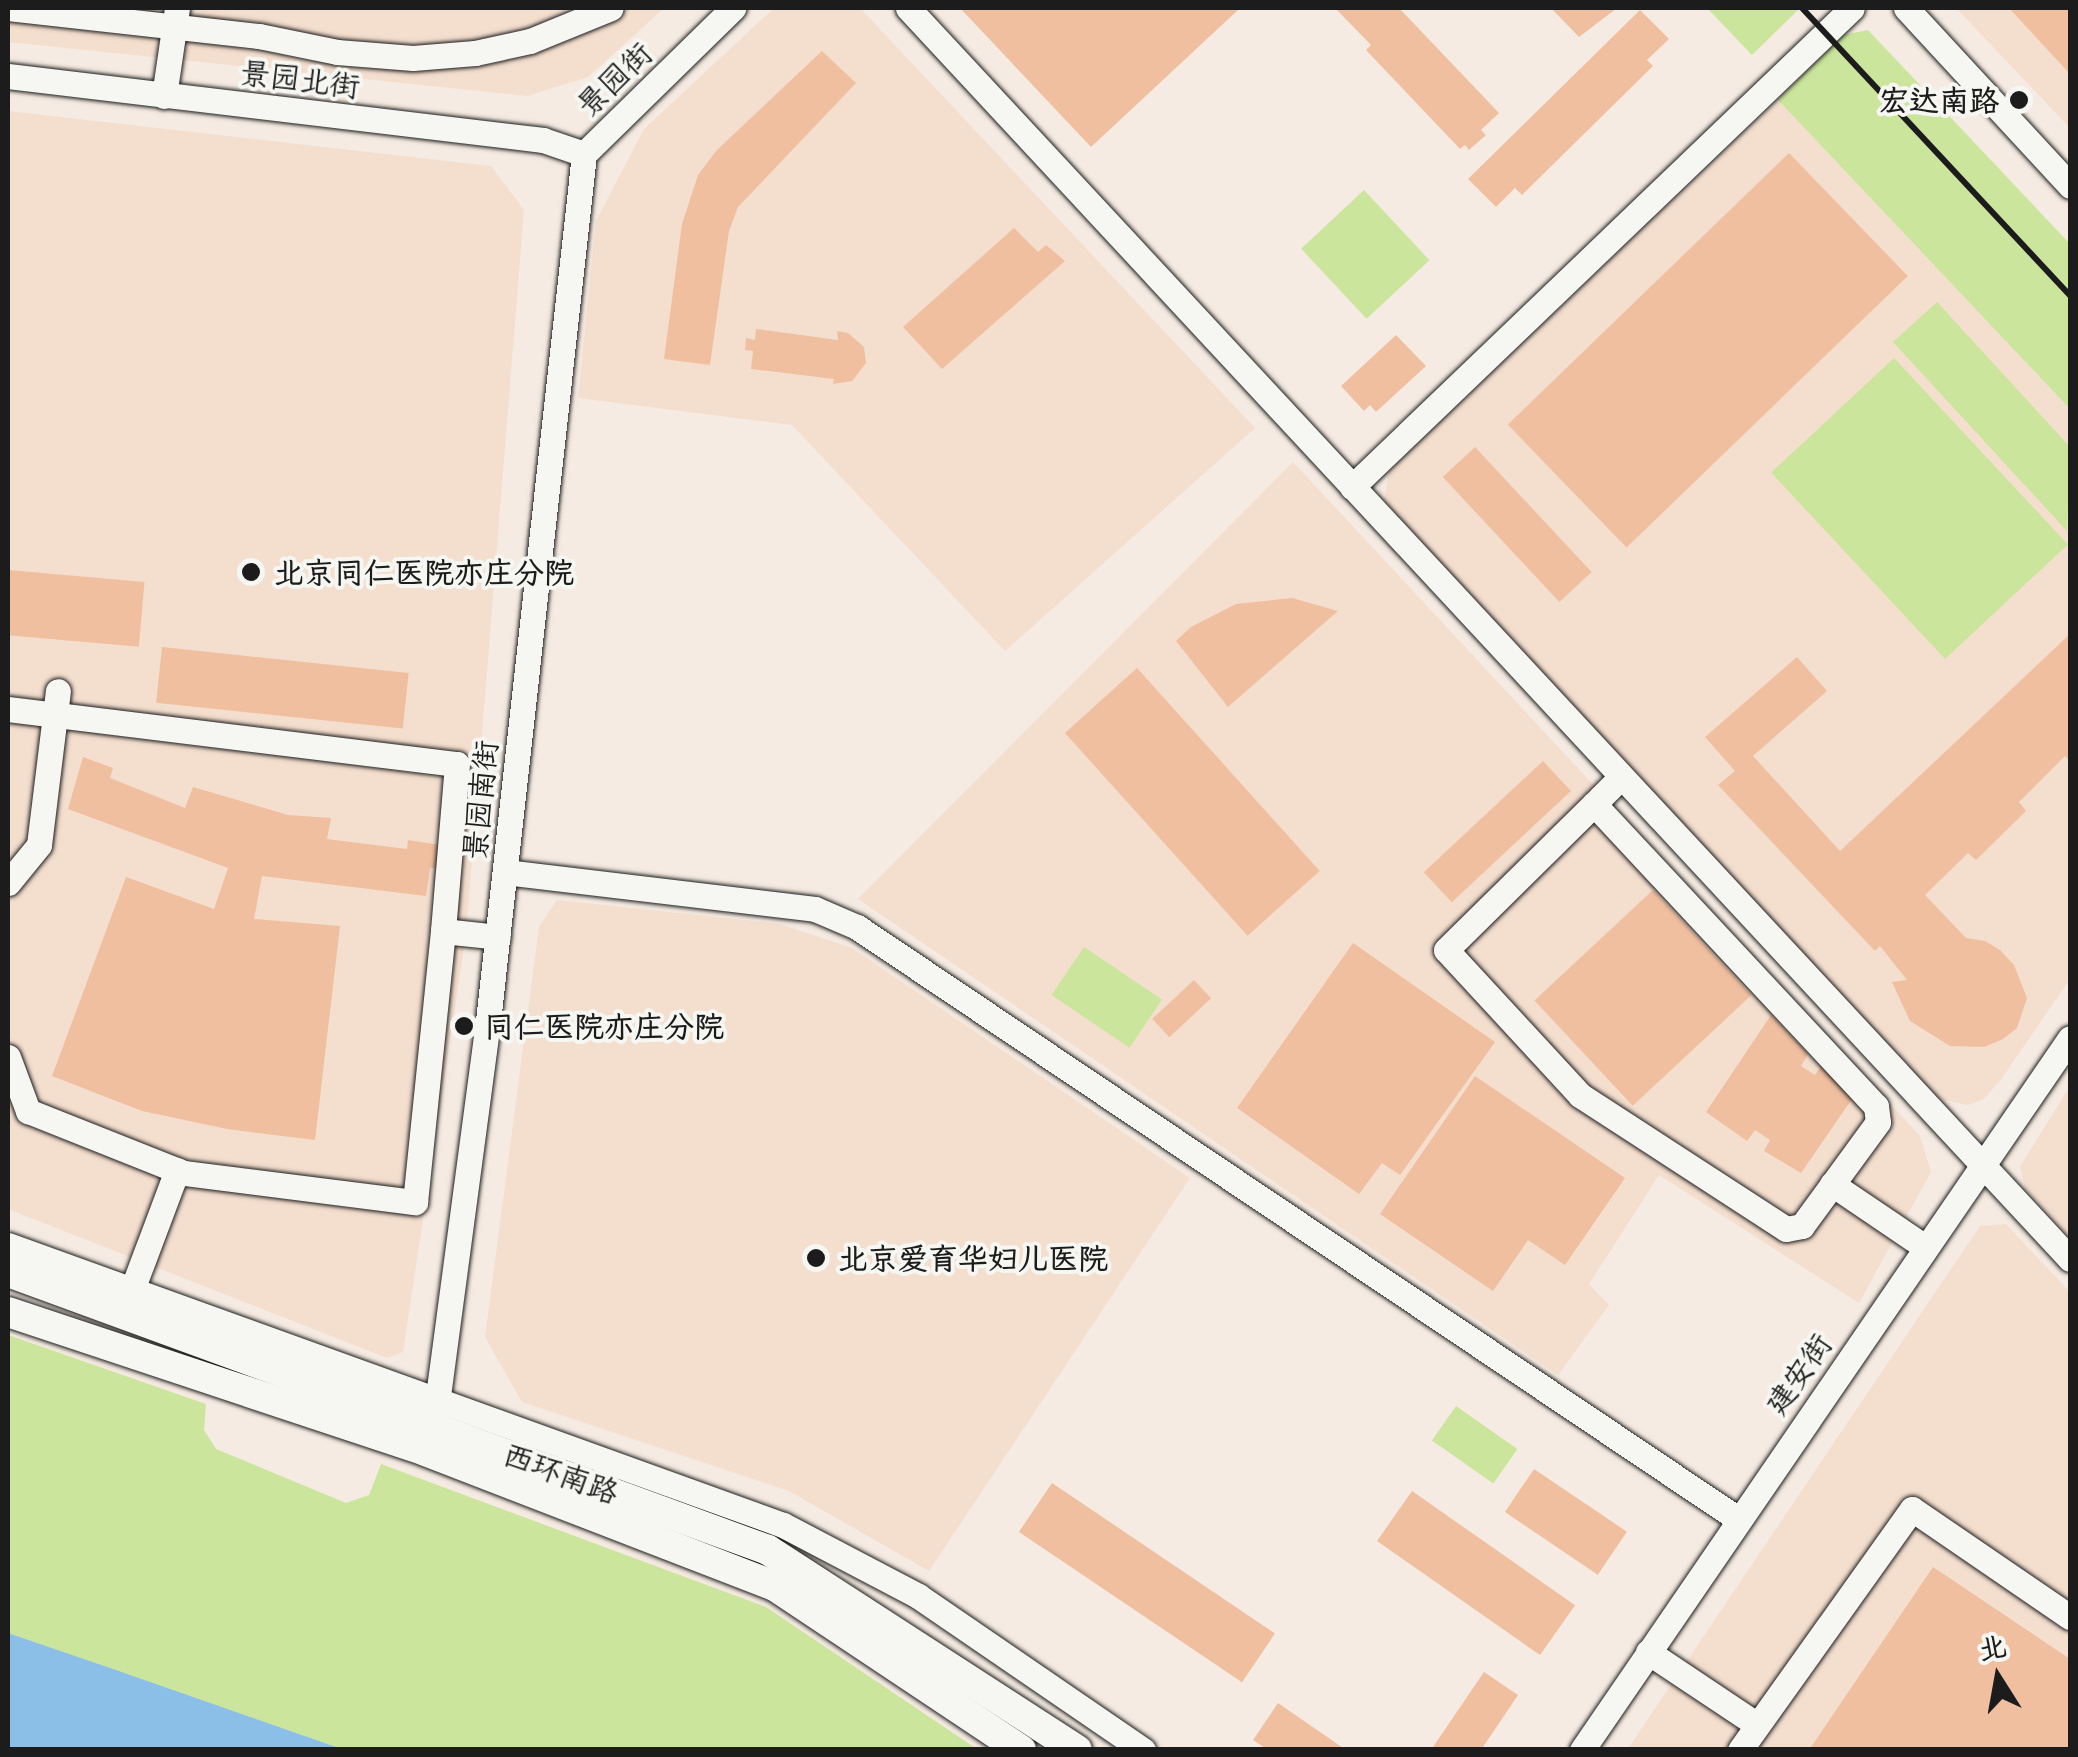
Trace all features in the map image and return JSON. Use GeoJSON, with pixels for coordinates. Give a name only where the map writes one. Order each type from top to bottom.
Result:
{"type":"FeatureCollection","features":[{"type":"Feature","properties":{"kind":"main road","name":"西环南路"},"geometry":{"type":"LineString","coordinates":[[8,1272],[768,1550],[1076,1750]]}},
{"type":"Feature","properties":{"kind":"main road","name":"西环南路"},"geometry":{"type":"LineString","coordinates":[[8,1312],[432,1426],[775,1586],[1022,1750]]}},
{"type":"Feature","properties":{"kind":"street"},"geometry":{"type":"LineString","coordinates":[[8,8],[175,17],[337,52],[413,58],[474,54],[530,41],[611,8]]}},
{"type":"Feature","properties":{"kind":"street","name":"景园街"},"geometry":{"type":"LineString","coordinates":[[584,154],[733,8]]}},
{"type":"Feature","properties":{"kind":"street"},"geometry":{"type":"LineString","coordinates":[[908,8],[2070,1260]]}},
{"type":"Feature","properties":{"kind":"street"},"geometry":{"type":"LineString","coordinates":[[1352,486],[1852,8]]}},
{"type":"Feature","properties":{"kind":"street"},"geometry":{"type":"LineString","coordinates":[[1906,8],[2070,186]]}},
{"type":"Feature","properties":{"kind":"street"},"geometry":{"type":"LineString","coordinates":[[164,96],[175,17]]}},
{"type":"Feature","properties":{"kind":"street","name":"景园北街"},"geometry":{"type":"LineString","coordinates":[[8,76],[543,140],[584,154]]}},
{"type":"Feature","properties":{"kind":"street","name":"景园南街"},"geometry":{"type":"LineString","coordinates":[[432,1426],[498,937],[584,154]]}},
{"type":"Feature","properties":{"kind":"street"},"geometry":{"type":"LineString","coordinates":[[8,709],[56,703],[457,764],[415,1202],[177,1170],[28,1111],[8,1058]]}},
{"type":"Feature","properties":{"kind":"street"},"geometry":{"type":"LineString","coordinates":[[8,883],[39,845],[56,703]]}},
{"type":"Feature","properties":{"kind":"street"},"geometry":{"type":"LineString","coordinates":[[1594,804],[1876,1106],[1878,1122],[1802,1226],[1786,1230],[1580,1094],[1446,950],[1594,804],[1622,777]]}},
{"type":"Feature","properties":{"kind":"street"},"geometry":{"type":"LineString","coordinates":[[504,872],[815,910],[857,926],[1738,1519]]}},
{"type":"Feature","properties":{"kind":"street"},"geometry":{"type":"LineString","coordinates":[[443,932],[498,937]]}},
{"type":"Feature","properties":{"kind":"street","name":"建安街"},"geometry":{"type":"LineString","coordinates":[[1582,1750],[2070,1038]]}},
{"type":"Feature","properties":{"kind":"street"},"geometry":{"type":"LineString","coordinates":[[132,1290],[177,1170]]}},
{"type":"Feature","properties":{"kind":"street"},"geometry":{"type":"LineString","coordinates":[[1832,1184],[1925,1247]]}},
{"type":"Feature","properties":{"kind":"street"},"geometry":{"type":"LineString","coordinates":[[8,1245],[132,1290],[432,1426],[783,1526],[918,1596],[1143,1750]]}},
{"type":"Feature","properties":{"kind":"street"},"geometry":{"type":"LineString","coordinates":[[1740,1750],[1912,1509],[2070,1618]]}},
{"type":"Feature","properties":{"kind":"street"},"geometry":{"type":"LineString","coordinates":[[1648,1652],[1756,1724]]}},
{"type":"Feature","properties":{"kind":"shaded area"},"geometry":{"type":"Polygon","coordinates":[[[8,8],[664,8],[588,77],[527,96],[8,42],[8,8]]]}},
{"type":"Feature","properties":{"kind":"shaded area"},"geometry":{"type":"Polygon","coordinates":[[[774,8],[860,8],[1255,428],[1005,651],[792,425],[578,398],[596,221],[644,129],[774,8]]]}},
{"type":"Feature","properties":{"kind":"shaded area"},"geometry":{"type":"Polygon","coordinates":[[[1956,8],[2070,8],[2070,128],[1956,8]]]}},
{"type":"Feature","properties":{"kind":"shaded area"},"geometry":{"type":"Polygon","coordinates":[[[1778,100],[2070,409],[2070,979],[2002,1078],[1984,1099],[1968,1105],[1939,1099],[1918,1080],[1384,501],[1389,471],[1778,100]]]}},
{"type":"Feature","properties":{"kind":"shaded area","name":"北京同仁医院亦庄分院"},"geometry":{"type":"Polygon","coordinates":[[[8,111],[491,166],[524,210],[466,934],[403,1352],[387,1358],[8,1209],[8,111]]]}},
{"type":"Feature","properties":{"kind":"shaded area"},"geometry":{"type":"Polygon","coordinates":[[[1293,462],[1920,1136],[1931,1172],[1859,1303],[1659,1175],[1589,1284],[1609,1305],[1558,1375],[858,899],[1293,462]]]}},
{"type":"Feature","properties":{"kind":"shaded area","name":"北京爱育华妇儿医院"},"geometry":{"type":"Polygon","coordinates":[[[557,900],[780,924],[852,948],[1190,1178],[929,1571],[789,1491],[522,1402],[485,1337],[539,927],[557,900]]]}},
{"type":"Feature","properties":{"kind":"shaded area"},"geometry":{"type":"Polygon","coordinates":[[[2070,1086],[2070,1238],[2025,1189],[2020,1167],[2070,1086]]]}},
{"type":"Feature","properties":{"kind":"shaded area"},"geometry":{"type":"Polygon","coordinates":[[[2006,1224],[2070,1292],[2070,1749],[1627,1750],[1980,1226],[2006,1224]]]}},
{"type":"Feature","properties":{"kind":"green space"},"geometry":{"type":"Polygon","coordinates":[[[1707,8],[1800,8],[1752,55],[1707,8]]]}},
{"type":"Feature","properties":{"kind":"green space"},"geometry":{"type":"Polygon","coordinates":[[[1868,30],[2070,244],[2070,409],[1778,100],[1843,35],[1868,30]]]}},
{"type":"Feature","properties":{"kind":"green space"},"geometry":{"type":"Polygon","coordinates":[[[1364,190],[1429,260],[1367,319],[1301,249],[1364,190]]]}},
{"type":"Feature","properties":{"kind":"green space"},"geometry":{"type":"Polygon","coordinates":[[[1937,302],[2070,447],[2067,531],[1893,342],[1937,302]]]}},
{"type":"Feature","properties":{"kind":"green space"},"geometry":{"type":"Polygon","coordinates":[[[1894,358],[2068,544],[1945,659],[1771,473],[1894,358]]]}},
{"type":"Feature","properties":{"kind":"green space"},"geometry":{"type":"Polygon","coordinates":[[[1084,947],[1162,1000],[1129,1048],[1052,995],[1084,947]]]}},
{"type":"Feature","properties":{"kind":"green space"},"geometry":{"type":"Polygon","coordinates":[[[8,1335],[206,1404],[204,1430],[216,1449],[346,1503],[369,1495],[381,1464],[766,1607],[977,1749],[342,1749],[8,1633],[8,1335]]]}},
{"type":"Feature","properties":{"kind":"green space"},"geometry":{"type":"Polygon","coordinates":[[[1456,1406],[1517,1449],[1493,1483],[1432,1440],[1456,1406]]]}},
{"type":"Feature","properties":{"kind":"water"},"geometry":{"type":"Polygon","coordinates":[[[8,1633],[113,1669],[342,1749],[8,1749],[8,1633]]]}},
{"type":"Feature","properties":{"kind":"building"},"geometry":{"type":"Polygon","coordinates":[[[960,8],[1235,8],[1238,10],[1091,147],[960,8]]]}},
{"type":"Feature","properties":{"kind":"building"},"geometry":{"type":"Polygon","coordinates":[[[1335,8],[1399,8],[1499,113],[1481,130],[1486,135],[1469,150],[1465,145],[1460,149],[1366,50],[1371,45],[1335,8]]]}},
{"type":"Feature","properties":{"kind":"building"},"geometry":{"type":"Polygon","coordinates":[[[1551,8],[1617,8],[1579,37],[1551,8]]]}},
{"type":"Feature","properties":{"kind":"building"},"geometry":{"type":"Polygon","coordinates":[[[2009,8],[2070,8],[2070,74],[2009,8]]]}},
{"type":"Feature","properties":{"kind":"building"},"geometry":{"type":"Polygon","coordinates":[[[1640,10],[1669,39],[1647,60],[1653,66],[1522,195],[1515,188],[1496,207],[1468,179],[1640,10]]]}},
{"type":"Feature","properties":{"kind":"building"},"geometry":{"type":"Polygon","coordinates":[[[822,51],[856,83],[738,207],[729,231],[710,365],[664,359],[682,224],[698,175],[717,150],[822,51]]]}},
{"type":"Feature","properties":{"kind":"building"},"geometry":{"type":"Polygon","coordinates":[[[1789,153],[1908,276],[1627,548],[1508,425],[1789,153]]]}},
{"type":"Feature","properties":{"kind":"building"},"geometry":{"type":"Polygon","coordinates":[[[1014,228],[1038,252],[1046,245],[1065,261],[942,369],[903,327],[1014,228]]]}},
{"type":"Feature","properties":{"kind":"building"},"geometry":{"type":"Polygon","coordinates":[[[756,329],[838,340],[837,331],[848,333],[864,347],[866,363],[852,381],[833,384],[834,379],[751,369],[753,351],[745,350],[746,338],[755,340],[756,329]]]}},
{"type":"Feature","properties":{"kind":"building"},"geometry":{"type":"Polygon","coordinates":[[[1396,335],[1426,366],[1376,412],[1370,405],[1364,411],[1341,386],[1396,335]]]}},
{"type":"Feature","properties":{"kind":"building"},"geometry":{"type":"Polygon","coordinates":[[[1475,447],[1592,572],[1559,602],[1443,477],[1475,447]]]}},
{"type":"Feature","properties":{"kind":"building"},"geometry":{"type":"Polygon","coordinates":[[[8,570],[144,582],[139,647],[8,635],[8,570]]]}},
{"type":"Feature","properties":{"kind":"building"},"geometry":{"type":"Polygon","coordinates":[[[1292,598],[1338,611],[1228,707],[1176,641],[1191,627],[1236,604],[1292,598]]]}},
{"type":"Feature","properties":{"kind":"building"},"geometry":{"type":"Polygon","coordinates":[[[2070,634],[2070,761],[2065,756],[2019,802],[2026,811],[1976,860],[1968,853],[1925,895],[1966,938],[1985,941],[2000,950],[2014,965],[2027,998],[2017,1028],[2003,1039],[1984,1047],[1950,1046],[1910,1021],[1892,982],[1907,980],[1880,946],[1875,951],[1718,785],[1735,771],[1705,737],[1797,657],[1827,691],[1753,756],[1840,851],[2070,634]]]}},
{"type":"Feature","properties":{"kind":"building"},"geometry":{"type":"Polygon","coordinates":[[[162,647],[409,673],[403,729],[156,703],[162,647]]]}},
{"type":"Feature","properties":{"kind":"building"},"geometry":{"type":"Polygon","coordinates":[[[1137,668],[1320,871],[1248,936],[1065,733],[1137,668]]]}},
{"type":"Feature","properties":{"kind":"building"},"geometry":{"type":"Polygon","coordinates":[[[83,757],[113,768],[110,778],[185,808],[193,787],[288,815],[331,818],[327,839],[407,849],[408,840],[440,845],[436,868],[430,868],[426,896],[262,876],[254,919],[340,926],[315,1140],[227,1129],[142,1111],[52,1076],[126,877],[214,909],[228,868],[68,809],[83,757]]]}},
{"type":"Feature","properties":{"kind":"building"},"geometry":{"type":"Polygon","coordinates":[[[1543,761],[1571,791],[1452,902],[1424,872],[1543,761]]]}},
{"type":"Feature","properties":{"kind":"building"},"geometry":{"type":"Polygon","coordinates":[[[1653,890],[1751,995],[1633,1106],[1535,1000],[1653,890]]]}},
{"type":"Feature","properties":{"kind":"building"},"geometry":{"type":"Polygon","coordinates":[[[1353,943],[1495,1042],[1400,1175],[1382,1163],[1359,1194],[1237,1108],[1353,943]]]}},
{"type":"Feature","properties":{"kind":"building"},"geometry":{"type":"Polygon","coordinates":[[[1194,980],[1211,998],[1169,1037],[1152,1019],[1194,980]]]}},
{"type":"Feature","properties":{"kind":"building"},"geometry":{"type":"Polygon","coordinates":[[[1771,1015],[1808,1054],[1801,1066],[1815,1075],[1821,1066],[1852,1099],[1801,1173],[1764,1151],[1770,1140],[1755,1130],[1747,1141],[1706,1112],[1771,1015]]]}},
{"type":"Feature","properties":{"kind":"building"},"geometry":{"type":"Polygon","coordinates":[[[1475,1076],[1625,1178],[1565,1265],[1528,1240],[1493,1291],[1380,1214],[1475,1076]]]}},
{"type":"Feature","properties":{"kind":"building"},"geometry":{"type":"Polygon","coordinates":[[[1534,1469],[1627,1532],[1598,1575],[1505,1512],[1534,1469]]]}},
{"type":"Feature","properties":{"kind":"building"},"geometry":{"type":"Polygon","coordinates":[[[1052,1483],[1275,1633],[1242,1682],[1019,1532],[1052,1483]]]}},
{"type":"Feature","properties":{"kind":"building"},"geometry":{"type":"Polygon","coordinates":[[[1412,1491],[1575,1605],[1540,1655],[1377,1541],[1412,1491]]]}},
{"type":"Feature","properties":{"kind":"building"},"geometry":{"type":"Polygon","coordinates":[[[1933,1567],[2070,1659],[2070,1750],[1809,1750],[1933,1567]]]}},
{"type":"Feature","properties":{"kind":"building"},"geometry":{"type":"Polygon","coordinates":[[[1484,1672],[1518,1695],[1481,1750],[1431,1750],[1484,1672]]]}},
{"type":"Feature","properties":{"kind":"building"},"geometry":{"type":"Polygon","coordinates":[[[1278,1703],[1346,1750],[1268,1750],[1253,1740],[1278,1703]]]}},
{"type":"Feature","properties":{"kind":"railway"},"geometry":{"type":"LineString","coordinates":[[1802,8],[2070,295]]}},
{"type":"Feature","properties":{"kind":"place","name":"宏达南路"},"geometry":{"type":"Point","coordinates":[2019,100]}},
{"type":"Feature","properties":{"kind":"place","name":"北京同仁医院亦庄分院"},"geometry":{"type":"Point","coordinates":[251,572]}},
{"type":"Feature","properties":{"kind":"place","name":"同仁医院亦庄分院"},"geometry":{"type":"Point","coordinates":[464,1026]}},
{"type":"Feature","properties":{"kind":"place","name":"北京爱育华妇儿医院"},"geometry":{"type":"Point","coordinates":[816,1258]}}]}
